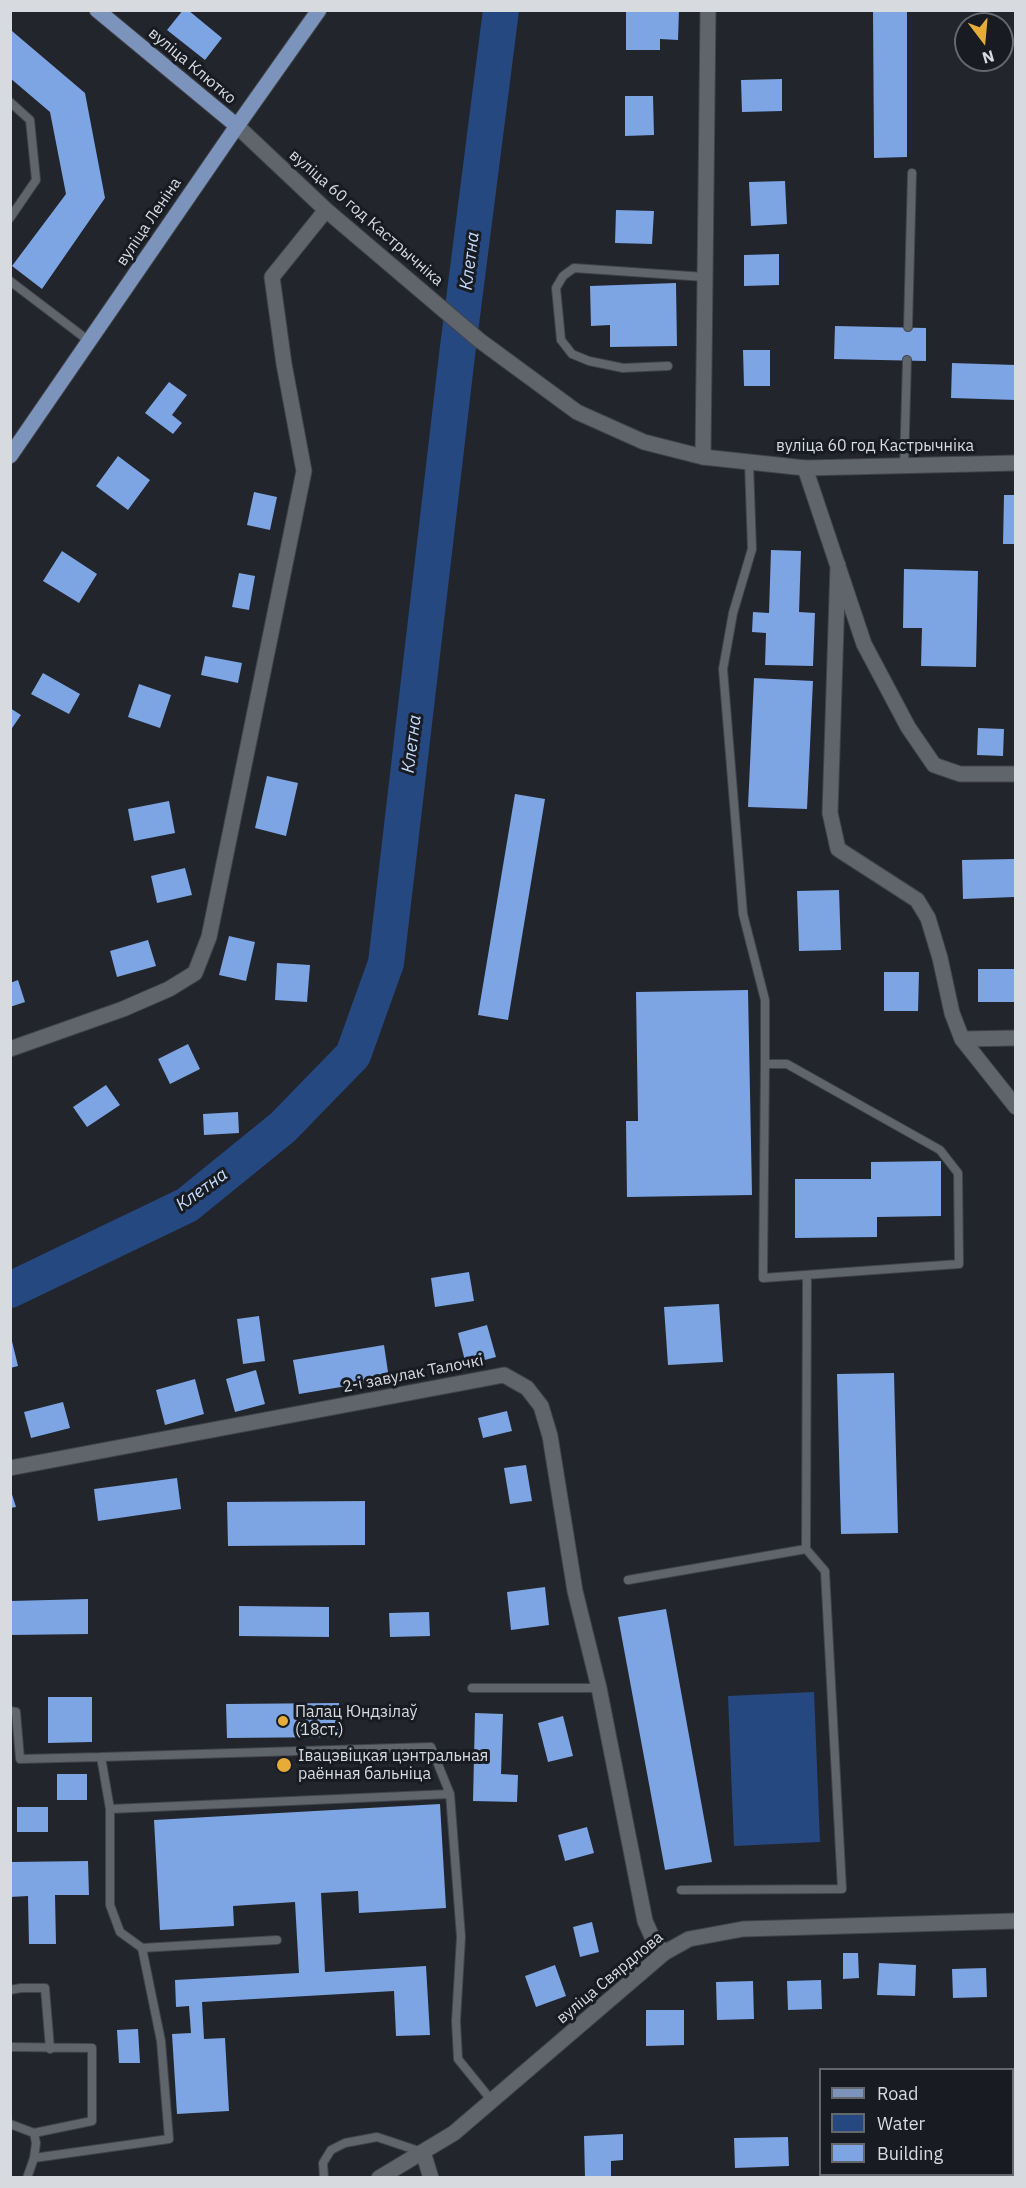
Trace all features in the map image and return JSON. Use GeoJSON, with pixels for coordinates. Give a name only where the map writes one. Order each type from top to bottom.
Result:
{"type":"FeatureCollection","features":[{"type":"Feature","properties":{"kind":"main road","name":"вуліца Клютко"},"geometry":{"type":"LineString","coordinates":[[97,10],[237,126]]}},
{"type":"Feature","properties":{"kind":"main road","name":"вуліца Леніна"},"geometry":{"type":"LineString","coordinates":[[10,456],[319,10]]}},
{"type":"Feature","properties":{"kind":"street"},"geometry":{"type":"LineString","coordinates":[[704,457],[708,10]]}},
{"type":"Feature","properties":{"kind":"street","name":"вуліца 60 год Кастрычніка"},"geometry":{"type":"LineString","coordinates":[[237,126],[326,210],[479,340],[577,412],[644,442],[704,457],[805,468],[1016,463]]}},
{"type":"Feature","properties":{"kind":"street"},"geometry":{"type":"LineString","coordinates":[[10,1049],[123,1009],[169,989],[195,973],[209,937],[304,471],[284,364],[272,277],[326,210]]}},
{"type":"Feature","properties":{"kind":"street"},"geometry":{"type":"LineString","coordinates":[[805,468],[864,644],[908,727],[934,765],[960,774],[1016,774]]}},
{"type":"Feature","properties":{"kind":"street"},"geometry":{"type":"LineString","coordinates":[[838,565],[830,813],[838,849],[917,900],[928,918],[940,958],[952,1013],[962,1040],[1016,1107]]}},
{"type":"Feature","properties":{"kind":"street"},"geometry":{"type":"LineString","coordinates":[[962,1040],[1016,1038]]}},
{"type":"Feature","properties":{"kind":"street","name":"2-і завулак Талочкі"},"geometry":{"type":"LineString","coordinates":[[10,1468],[504,1375],[527,1388],[541,1406],[547,1426],[574,1591],[599,1688],[645,1921],[653,1940],[664,1953]]}},
{"type":"Feature","properties":{"kind":"street","name":"вуліца Свярдлова"},"geometry":{"type":"LineString","coordinates":[[379,2178],[454,2133],[664,1953],[689,1939],[744,1929],[1016,1922]]}},
{"type":"Feature","properties":{"kind":"street"},"geometry":{"type":"LineString","coordinates":[[423,2152],[431,2178]]}},
{"type":"Feature","properties":{"kind":"lane"},"geometry":{"type":"LineString","coordinates":[[10,102],[30,120],[36,180],[10,218]]}},
{"type":"Feature","properties":{"kind":"lane"},"geometry":{"type":"LineString","coordinates":[[908,327],[912,173]]}},
{"type":"Feature","properties":{"kind":"lane"},"geometry":{"type":"LineString","coordinates":[[668,366],[623,369],[589,361],[572,354],[561,340],[556,288],[562,276],[574,268],[705,277]]}},
{"type":"Feature","properties":{"kind":"lane"},"geometry":{"type":"LineString","coordinates":[[10,281],[89,341]]}},
{"type":"Feature","properties":{"kind":"lane"},"geometry":{"type":"LineString","coordinates":[[904,466],[907,360]]}},
{"type":"Feature","properties":{"kind":"lane"},"geometry":{"type":"LineString","coordinates":[[749,463],[752,549],[733,613],[723,669],[743,914],[765,1000],[763,1278],[959,1264],[958,1173],[940,1150],[787,1064],[765,1064]]}},
{"type":"Feature","properties":{"kind":"lane"},"geometry":{"type":"LineString","coordinates":[[681,1890],[842,1888],[825,1571],[806,1549],[807,1275]]}},
{"type":"Feature","properties":{"kind":"lane"},"geometry":{"type":"LineString","coordinates":[[628,1580],[806,1549]]}},
{"type":"Feature","properties":{"kind":"lane"},"geometry":{"type":"LineString","coordinates":[[472,1688],[599,1688]]}},
{"type":"Feature","properties":{"kind":"lane"},"geometry":{"type":"LineString","coordinates":[[10,1711],[16,1712],[20,1759],[431,1747],[450,1794],[461,1937],[456,2021],[458,2059],[492,2101]]}},
{"type":"Feature","properties":{"kind":"lane"},"geometry":{"type":"LineString","coordinates":[[101,1757],[111,1809],[110,1905],[120,1932],[142,1948],[277,1940]]}},
{"type":"Feature","properties":{"kind":"lane"},"geometry":{"type":"LineString","coordinates":[[111,1809],[450,1794]]}},
{"type":"Feature","properties":{"kind":"lane"},"geometry":{"type":"LineString","coordinates":[[34,2158],[169,2139],[160,2041],[142,1948]]}},
{"type":"Feature","properties":{"kind":"lane"},"geometry":{"type":"LineString","coordinates":[[10,1990],[45,1988],[50,2049]]}},
{"type":"Feature","properties":{"kind":"lane"},"geometry":{"type":"LineString","coordinates":[[10,2047],[92,2048],[92,2121],[33,2133],[10,2124]]}},
{"type":"Feature","properties":{"kind":"lane"},"geometry":{"type":"LineString","coordinates":[[27,2178],[36,2143],[33,2133]]}},
{"type":"Feature","properties":{"kind":"lane"},"geometry":{"type":"LineString","coordinates":[[324,2178],[322,2163],[331,2150],[345,2143],[377,2137],[423,2152]]}},
{"type":"Feature","properties":{"kind":"water"},"geometry":{"type":"Polygon","coordinates":[[[814,1692],[820,1842],[734,1846],[728,1696],[814,1692]]]}},
{"type":"Feature","properties":{"kind":"building"},"geometry":{"type":"Polygon","coordinates":[[[183,10],[188,10],[222,38],[205,60],[167,30],[183,10]]]}},
{"type":"Feature","properties":{"kind":"building"},"geometry":{"type":"Polygon","coordinates":[[[626,10],[679,10],[678,40],[660,39],[660,50],[626,50],[626,10]]]}},
{"type":"Feature","properties":{"kind":"building"},"geometry":{"type":"Polygon","coordinates":[[[873,10],[907,10],[907,157],[874,158],[873,10]]]}},
{"type":"Feature","properties":{"kind":"building"},"geometry":{"type":"Polygon","coordinates":[[[12,31],[85,93],[105,198],[42,289],[12,266],[66,194],[50,112],[10,78],[12,31]]]}},
{"type":"Feature","properties":{"kind":"building"},"geometry":{"type":"Polygon","coordinates":[[[782,79],[782,111],[742,112],[741,80],[782,79]]]}},
{"type":"Feature","properties":{"kind":"building"},"geometry":{"type":"Polygon","coordinates":[[[625,96],[653,96],[654,135],[625,136],[625,96]]]}},
{"type":"Feature","properties":{"kind":"building"},"geometry":{"type":"Polygon","coordinates":[[[785,181],[787,224],[751,226],[749,182],[785,181]]]}},
{"type":"Feature","properties":{"kind":"building"},"geometry":{"type":"Polygon","coordinates":[[[616,210],[654,211],[652,244],[615,243],[616,210]]]}},
{"type":"Feature","properties":{"kind":"building"},"geometry":{"type":"Polygon","coordinates":[[[779,254],[779,285],[744,286],[744,255],[779,254]]]}},
{"type":"Feature","properties":{"kind":"building"},"geometry":{"type":"Polygon","coordinates":[[[676,283],[677,346],[610,347],[610,325],[591,326],[590,286],[676,283]]]}},
{"type":"Feature","properties":{"kind":"building"},"geometry":{"type":"Polygon","coordinates":[[[835,326],[926,328],[926,361],[834,359],[835,326]]]}},
{"type":"Feature","properties":{"kind":"building"},"geometry":{"type":"Polygon","coordinates":[[[743,350],[770,350],[770,386],[744,386],[743,350]]]}},
{"type":"Feature","properties":{"kind":"building"},"geometry":{"type":"Polygon","coordinates":[[[952,363],[1016,365],[1016,400],[951,398],[952,363]]]}},
{"type":"Feature","properties":{"kind":"building"},"geometry":{"type":"Polygon","coordinates":[[[169,382],[187,395],[172,415],[182,423],[173,434],[145,413],[169,382]]]}},
{"type":"Feature","properties":{"kind":"building"},"geometry":{"type":"Polygon","coordinates":[[[118,456],[150,480],[128,510],[96,486],[118,456]]]}},
{"type":"Feature","properties":{"kind":"building"},"geometry":{"type":"Polygon","coordinates":[[[254,492],[277,497],[270,530],[247,525],[254,492]]]}},
{"type":"Feature","properties":{"kind":"building"},"geometry":{"type":"Polygon","coordinates":[[[1004,495],[1016,495],[1016,544],[1003,544],[1004,495]]]}},
{"type":"Feature","properties":{"kind":"building"},"geometry":{"type":"Polygon","coordinates":[[[771,550],[801,551],[799,612],[815,613],[813,666],[765,665],[766,633],[752,632],[753,612],[769,613],[771,550]]]}},
{"type":"Feature","properties":{"kind":"building"},"geometry":{"type":"Polygon","coordinates":[[[62,551],[97,574],[79,603],[43,581],[62,551]]]}},
{"type":"Feature","properties":{"kind":"building"},"geometry":{"type":"Polygon","coordinates":[[[904,569],[978,571],[976,667],[921,666],[922,628],[903,628],[904,569]]]}},
{"type":"Feature","properties":{"kind":"building"},"geometry":{"type":"Polygon","coordinates":[[[239,573],[255,576],[249,610],[232,607],[239,573]]]}},
{"type":"Feature","properties":{"kind":"building"},"geometry":{"type":"Polygon","coordinates":[[[205,656],[242,663],[238,683],[201,675],[205,656]]]}},
{"type":"Feature","properties":{"kind":"building"},"geometry":{"type":"Polygon","coordinates":[[[43,673],[80,694],[69,714],[31,694],[43,673]]]}},
{"type":"Feature","properties":{"kind":"building"},"geometry":{"type":"Polygon","coordinates":[[[754,678],[813,681],[807,809],[748,807],[754,678]]]}},
{"type":"Feature","properties":{"kind":"building"},"geometry":{"type":"Polygon","coordinates":[[[139,684],[171,695],[160,728],[128,717],[139,684]]]}},
{"type":"Feature","properties":{"kind":"building"},"geometry":{"type":"Polygon","coordinates":[[[10,708],[21,715],[10,731],[10,708]]]}},
{"type":"Feature","properties":{"kind":"building"},"geometry":{"type":"Polygon","coordinates":[[[978,728],[1004,729],[1003,756],[977,755],[978,728]]]}},
{"type":"Feature","properties":{"kind":"building"},"geometry":{"type":"Polygon","coordinates":[[[267,776],[298,783],[286,836],[255,828],[267,776]]]}},
{"type":"Feature","properties":{"kind":"building"},"geometry":{"type":"Polygon","coordinates":[[[515,794],[545,799],[508,1020],[478,1015],[515,794]]]}},
{"type":"Feature","properties":{"kind":"building"},"geometry":{"type":"Polygon","coordinates":[[[169,801],[175,833],[134,841],[128,809],[169,801]]]}},
{"type":"Feature","properties":{"kind":"building"},"geometry":{"type":"Polygon","coordinates":[[[1014,859],[1014,897],[963,899],[962,860],[1014,859]]]}},
{"type":"Feature","properties":{"kind":"building"},"geometry":{"type":"Polygon","coordinates":[[[185,868],[192,895],[157,903],[151,876],[185,868]]]}},
{"type":"Feature","properties":{"kind":"building"},"geometry":{"type":"Polygon","coordinates":[[[839,890],[841,950],[799,951],[797,891],[839,890]]]}},
{"type":"Feature","properties":{"kind":"building"},"geometry":{"type":"Polygon","coordinates":[[[229,936],[255,942],[246,981],[219,975],[229,936]]]}},
{"type":"Feature","properties":{"kind":"building"},"geometry":{"type":"Polygon","coordinates":[[[148,940],[156,966],[117,977],[110,951],[148,940]]]}},
{"type":"Feature","properties":{"kind":"building"},"geometry":{"type":"Polygon","coordinates":[[[277,963],[310,965],[307,1002],[275,1000],[277,963]]]}},
{"type":"Feature","properties":{"kind":"building"},"geometry":{"type":"Polygon","coordinates":[[[978,969],[1016,969],[1016,1002],[978,1002],[978,969]]]}},
{"type":"Feature","properties":{"kind":"building"},"geometry":{"type":"Polygon","coordinates":[[[884,972],[919,972],[918,1011],[884,1011],[884,972]]]}},
{"type":"Feature","properties":{"kind":"building"},"geometry":{"type":"Polygon","coordinates":[[[18,980],[25,1002],[10,1007],[10,983],[18,980]]]}},
{"type":"Feature","properties":{"kind":"building"},"geometry":{"type":"Polygon","coordinates":[[[748,990],[752,1195],[627,1197],[626,1121],[638,1121],[636,992],[748,990]]]}},
{"type":"Feature","properties":{"kind":"building"},"geometry":{"type":"Polygon","coordinates":[[[188,1044],[200,1069],[170,1084],[158,1059],[188,1044]]]}},
{"type":"Feature","properties":{"kind":"building"},"geometry":{"type":"Polygon","coordinates":[[[106,1085],[120,1105],[87,1127],[73,1107],[106,1085]]]}},
{"type":"Feature","properties":{"kind":"building"},"geometry":{"type":"Polygon","coordinates":[[[238,1112],[239,1133],[204,1135],[203,1114],[238,1112]]]}},
{"type":"Feature","properties":{"kind":"building"},"geometry":{"type":"Polygon","coordinates":[[[941,1161],[941,1216],[877,1217],[877,1237],[795,1238],[795,1179],[871,1179],[871,1162],[941,1161]]]}},
{"type":"Feature","properties":{"kind":"building"},"geometry":{"type":"Polygon","coordinates":[[[469,1272],[474,1301],[435,1307],[431,1278],[469,1272]]]}},
{"type":"Feature","properties":{"kind":"building"},"geometry":{"type":"Polygon","coordinates":[[[719,1304],[723,1362],[668,1365],[664,1307],[719,1304]]]}},
{"type":"Feature","properties":{"kind":"building"},"geometry":{"type":"Polygon","coordinates":[[[259,1316],[265,1361],[243,1364],[237,1319],[259,1316]]]}},
{"type":"Feature","properties":{"kind":"building"},"geometry":{"type":"Polygon","coordinates":[[[487,1325],[496,1357],[466,1365],[458,1333],[487,1325]]]}},
{"type":"Feature","properties":{"kind":"building"},"geometry":{"type":"Polygon","coordinates":[[[10,1333],[18,1366],[10,1368],[10,1333]]]}},
{"type":"Feature","properties":{"kind":"building"},"geometry":{"type":"Polygon","coordinates":[[[384,1345],[389,1379],[299,1394],[293,1360],[384,1345]]]}},
{"type":"Feature","properties":{"kind":"building"},"geometry":{"type":"Polygon","coordinates":[[[256,1370],[265,1404],[235,1412],[226,1379],[256,1370]]]}},
{"type":"Feature","properties":{"kind":"building"},"geometry":{"type":"Polygon","coordinates":[[[894,1373],[898,1533],[841,1534],[837,1374],[894,1373]]]}},
{"type":"Feature","properties":{"kind":"building"},"geometry":{"type":"Polygon","coordinates":[[[195,1379],[204,1414],[165,1425],[156,1390],[195,1379]]]}},
{"type":"Feature","properties":{"kind":"building"},"geometry":{"type":"Polygon","coordinates":[[[63,1402],[70,1428],[31,1438],[24,1412],[63,1402]]]}},
{"type":"Feature","properties":{"kind":"building"},"geometry":{"type":"Polygon","coordinates":[[[507,1411],[512,1431],[483,1438],[478,1418],[507,1411]]]}},
{"type":"Feature","properties":{"kind":"building"},"geometry":{"type":"Polygon","coordinates":[[[526,1465],[532,1501],[510,1504],[504,1468],[526,1465]]]}},
{"type":"Feature","properties":{"kind":"building"},"geometry":{"type":"Polygon","coordinates":[[[177,1478],[181,1509],[98,1521],[94,1489],[177,1478]]]}},
{"type":"Feature","properties":{"kind":"building"},"geometry":{"type":"Polygon","coordinates":[[[10,1488],[16,1507],[10,1508],[10,1488]]]}},
{"type":"Feature","properties":{"kind":"building"},"geometry":{"type":"Polygon","coordinates":[[[365,1501],[365,1545],[228,1546],[227,1502],[365,1501]]]}},
{"type":"Feature","properties":{"kind":"building"},"geometry":{"type":"Polygon","coordinates":[[[545,1587],[549,1625],[511,1630],[507,1592],[545,1587]]]}},
{"type":"Feature","properties":{"kind":"building"},"geometry":{"type":"Polygon","coordinates":[[[88,1599],[88,1634],[10,1635],[10,1601],[88,1599]]]}},
{"type":"Feature","properties":{"kind":"building"},"geometry":{"type":"Polygon","coordinates":[[[239,1606],[329,1607],[329,1637],[239,1636],[239,1606]]]}},
{"type":"Feature","properties":{"kind":"building"},"geometry":{"type":"Polygon","coordinates":[[[666,1609],[712,1862],[665,1870],[618,1617],[666,1609]]]}},
{"type":"Feature","properties":{"kind":"building"},"geometry":{"type":"Polygon","coordinates":[[[429,1612],[430,1636],[390,1637],[389,1613],[429,1612]]]}},
{"type":"Feature","properties":{"kind":"building"},"geometry":{"type":"Polygon","coordinates":[[[48,1697],[92,1697],[92,1742],[48,1743],[48,1697]]]}},
{"type":"Feature","properties":{"kind":"building","name":"Палац Юндзілаў (18ст.)"},"geometry":{"type":"Polygon","coordinates":[[[339,1703],[339,1737],[227,1738],[226,1704],[339,1703]]]}},
{"type":"Feature","properties":{"kind":"building"},"geometry":{"type":"Polygon","coordinates":[[[475,1713],[503,1714],[501,1774],[518,1775],[517,1802],[473,1801],[475,1713]]]}},
{"type":"Feature","properties":{"kind":"building"},"geometry":{"type":"Polygon","coordinates":[[[563,1716],[573,1756],[548,1762],[538,1723],[563,1716]]]}},
{"type":"Feature","properties":{"kind":"building"},"geometry":{"type":"Polygon","coordinates":[[[57,1774],[87,1774],[87,1800],[57,1800],[57,1774]]]}},
{"type":"Feature","properties":{"kind":"building"},"geometry":{"type":"Polygon","coordinates":[[[440,1804],[446,1908],[359,1913],[358,1891],[321,1893],[325,1972],[426,1966],[430,2035],[396,2036],[394,1991],[202,2002],[204,2039],[225,2038],[229,2111],[177,2114],[172,2034],[191,2033],[189,2006],[176,2007],[175,1980],[299,1973],[295,1902],[233,1906],[234,1926],[160,1930],[154,1820],[440,1804]]]}},
{"type":"Feature","properties":{"kind":"building"},"geometry":{"type":"Polygon","coordinates":[[[17,1807],[48,1807],[48,1832],[17,1832],[17,1807]]]}},
{"type":"Feature","properties":{"kind":"building"},"geometry":{"type":"Polygon","coordinates":[[[587,1827],[594,1853],[565,1861],[558,1835],[587,1827]]]}},
{"type":"Feature","properties":{"kind":"building"},"geometry":{"type":"Polygon","coordinates":[[[88,1861],[89,1895],[55,1895],[56,1944],[29,1944],[28,1896],[10,1897],[10,1862],[88,1861]]]}},
{"type":"Feature","properties":{"kind":"building"},"geometry":{"type":"Polygon","coordinates":[[[592,1922],[599,1952],[580,1957],[573,1927],[592,1922]]]}},
{"type":"Feature","properties":{"kind":"building"},"geometry":{"type":"Polygon","coordinates":[[[843,1953],[858,1953],[859,1978],[843,1979],[843,1953]]]}},
{"type":"Feature","properties":{"kind":"building"},"geometry":{"type":"Polygon","coordinates":[[[879,1963],[916,1965],[915,1996],[877,1995],[879,1963]]]}},
{"type":"Feature","properties":{"kind":"building"},"geometry":{"type":"Polygon","coordinates":[[[555,1965],[566,1996],[536,2007],[525,1976],[555,1965]]]}},
{"type":"Feature","properties":{"kind":"building"},"geometry":{"type":"Polygon","coordinates":[[[986,1968],[987,1997],[953,1998],[952,1969],[986,1968]]]}},
{"type":"Feature","properties":{"kind":"building"},"geometry":{"type":"Polygon","coordinates":[[[821,1980],[822,2009],[788,2010],[787,1981],[821,1980]]]}},
{"type":"Feature","properties":{"kind":"building"},"geometry":{"type":"Polygon","coordinates":[[[753,1981],[754,2019],[717,2020],[716,1982],[753,1981]]]}},
{"type":"Feature","properties":{"kind":"building"},"geometry":{"type":"Polygon","coordinates":[[[646,2010],[684,2010],[684,2045],[646,2046],[646,2010]]]}},
{"type":"Feature","properties":{"kind":"building"},"geometry":{"type":"Polygon","coordinates":[[[138,2029],[140,2063],[119,2063],[117,2030],[138,2029]]]}},
{"type":"Feature","properties":{"kind":"building"},"geometry":{"type":"Polygon","coordinates":[[[623,2134],[623,2160],[611,2161],[611,2178],[585,2178],[584,2136],[623,2134]]]}},
{"type":"Feature","properties":{"kind":"building"},"geometry":{"type":"Polygon","coordinates":[[[788,2137],[789,2166],[735,2168],[734,2138],[788,2137]]]}},
{"type":"Feature","properties":{"kind":"waterway","name":"Клетна"},"geometry":{"type":"LineString","coordinates":[[10,1290],[187,1205],[283,1127],[353,1055],[386,963],[457,355],[501,10]]}},
{"type":"Feature","properties":{"kind":"place","name":"Палац Юндзілаў (18ст.)"},"geometry":{"type":"Point","coordinates":[283,1721]}},
{"type":"Feature","properties":{"kind":"place","name":"Івацэвіцкая цэнтральная раённая бальніца"},"geometry":{"type":"Point","coordinates":[284,1765]}}]}
